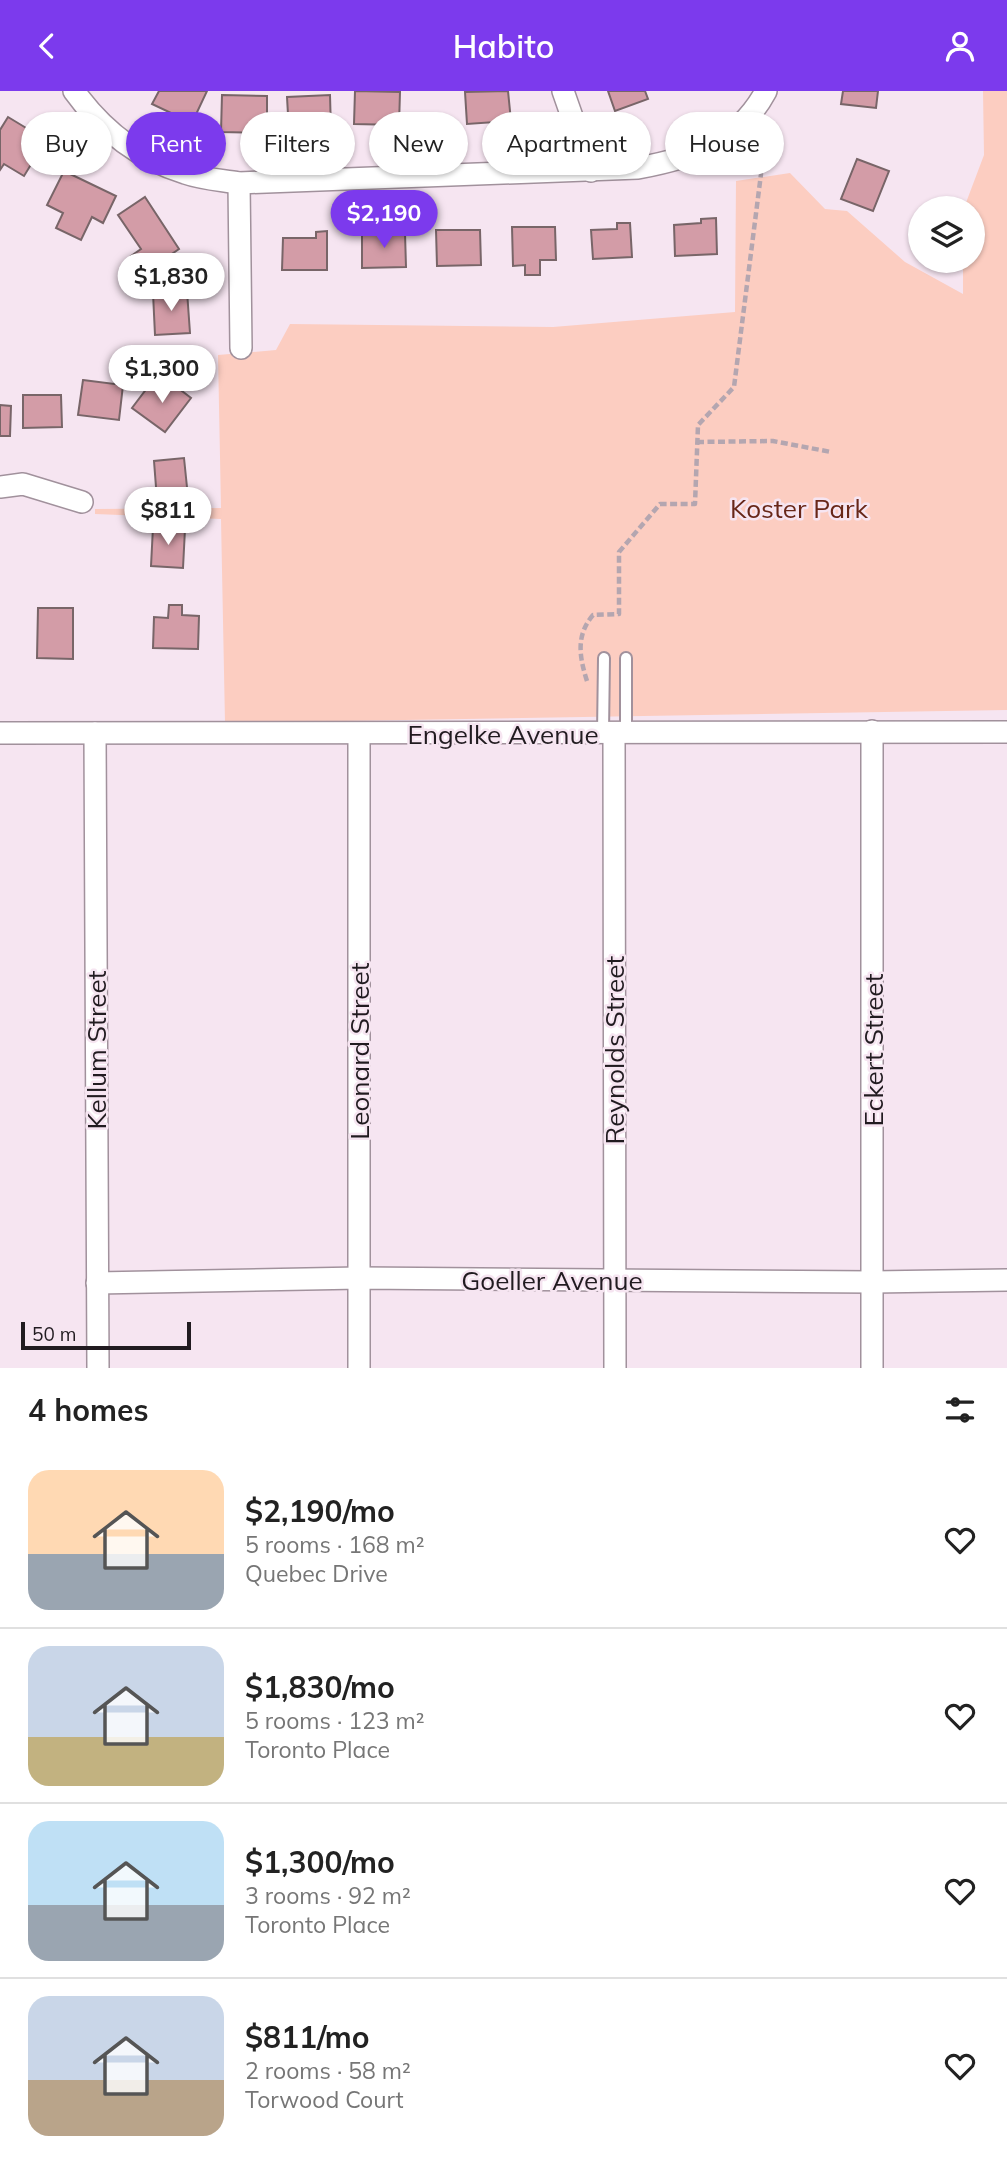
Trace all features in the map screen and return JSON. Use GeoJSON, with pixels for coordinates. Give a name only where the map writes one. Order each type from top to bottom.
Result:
{"type":"FeatureCollection","features":[{"type":"Feature","properties":{"kind":"street"},"geometry":{"type":"LineString","coordinates":[[74,91],[92,116],[136,152],[186,174],[239,183],[336,177],[482,174]]}},
{"type":"Feature","properties":{"kind":"street"},"geometry":{"type":"LineString","coordinates":[[563,91],[570,112]]}},
{"type":"Feature","properties":{"kind":"street"},"geometry":{"type":"LineString","coordinates":[[755,112],[766,91]]}},
{"type":"Feature","properties":{"kind":"street"},"geometry":{"type":"LineString","coordinates":[[239,183],[241,348]]}},
{"type":"Feature","properties":{"kind":"street"},"geometry":{"type":"LineString","coordinates":[[0,487],[23,484],[82,502]]}},
{"type":"Feature","properties":{"kind":"street","name":"Eckert Street"},"geometry":{"type":"LineString","coordinates":[[873,731],[873,1368]]}},
{"type":"Feature","properties":{"kind":"street","name":"Engelke Avenue"},"geometry":{"type":"LineString","coordinates":[[0,733],[1007,732]]}},
{"type":"Feature","properties":{"kind":"street","name":"Kellum Street"},"geometry":{"type":"LineString","coordinates":[[95,733],[98,1368]]}},
{"type":"Feature","properties":{"kind":"street","name":"Reynolds Street"},"geometry":{"type":"LineString","coordinates":[[614,733],[615,1368]]}},
{"type":"Feature","properties":{"kind":"street","name":"Leonard Street"},"geometry":{"type":"LineString","coordinates":[[359,734],[359,1368]]}},
{"type":"Feature","properties":{"kind":"street","name":"Goeller Avenue"},"geometry":{"type":"LineString","coordinates":[[97,1283],[359,1279],[873,1282],[1007,1280]]}},
{"type":"Feature","properties":{"kind":"lane"},"geometry":{"type":"LineString","coordinates":[[604,658],[614,733]]}},
{"type":"Feature","properties":{"kind":"lane"},"geometry":{"type":"LineString","coordinates":[[614,733],[626,658]]}},
{"type":"Feature","properties":{"kind":"path"},"geometry":{"type":"LineString","coordinates":[[588,685],[580,650],[584,625],[593,615],[619,614],[619,552],[660,504],[695,504],[698,425],[734,387],[761,175]]}},
{"type":"Feature","properties":{"kind":"path"},"geometry":{"type":"LineString","coordinates":[[697,442],[773,441],[831,452]]}},
{"type":"Feature","properties":{"kind":"green space","name":"Koster Park"},"geometry":{"type":"Polygon","coordinates":[[[983,91],[1007,91],[1007,710],[225,723],[221,519],[95,514],[95,509],[221,508],[218,355],[276,350],[290,324],[553,327],[735,312],[736,181],[790,173],[825,209],[847,211],[908,264],[908,273],[925,273],[963,294],[963,273],[985,273],[985,196],[969,196],[984,155],[983,91]]]}},
{"type":"Feature","properties":{"kind":"building"},"geometry":{"type":"Polygon","coordinates":[[[159,91],[207,91],[197,112],[169,112],[152,104],[159,91]]]}},
{"type":"Feature","properties":{"kind":"building"},"geometry":{"type":"Polygon","coordinates":[[[355,91],[400,92],[399,112],[369,112],[369,124],[355,124],[355,91]]]}},
{"type":"Feature","properties":{"kind":"building"},"geometry":{"type":"Polygon","coordinates":[[[508,91],[510,112],[482,112],[482,123],[468,124],[465,92],[508,91]]]}},
{"type":"Feature","properties":{"kind":"building"},"geometry":{"type":"Polygon","coordinates":[[[608,91],[645,91],[648,99],[615,111],[608,91]]]}},
{"type":"Feature","properties":{"kind":"building"},"geometry":{"type":"Polygon","coordinates":[[[843,91],[878,91],[876,108],[841,104],[843,91]]]}},
{"type":"Feature","properties":{"kind":"building"},"geometry":{"type":"Polygon","coordinates":[[[222,95],[267,96],[267,112],[240,112],[240,132],[226,132],[226,112],[222,112],[222,95]]]}},
{"type":"Feature","properties":{"kind":"building"},"geometry":{"type":"Polygon","coordinates":[[[330,95],[330,112],[288,112],[287,97],[330,95]]]}},
{"type":"Feature","properties":{"kind":"building"},"geometry":{"type":"Polygon","coordinates":[[[8,117],[21,125],[21,174],[4,164],[0,170],[0,130],[8,117]]]}},
{"type":"Feature","properties":{"kind":"building"},"geometry":{"type":"Polygon","coordinates":[[[857,159],[889,171],[873,211],[841,199],[857,159]]]}},
{"type":"Feature","properties":{"kind":"building"},"geometry":{"type":"Polygon","coordinates":[[[62,175],[72,175],[116,196],[103,223],[92,217],[81,240],[56,228],[63,213],[47,205],[62,175]]]}},
{"type":"Feature","properties":{"kind":"building"},"geometry":{"type":"Polygon","coordinates":[[[145,197],[179,249],[143,274],[131,256],[141,249],[118,215],[145,197]]]}},
{"type":"Feature","properties":{"kind":"building"},"geometry":{"type":"Polygon","coordinates":[[[716,218],[717,254],[675,256],[674,225],[701,223],[701,219],[716,218]]]}},
{"type":"Feature","properties":{"kind":"building"},"geometry":{"type":"Polygon","coordinates":[[[617,223],[630,223],[632,257],[593,259],[591,230],[617,229],[617,223]]]}},
{"type":"Feature","properties":{"kind":"building"},"geometry":{"type":"Polygon","coordinates":[[[512,227],[555,227],[556,260],[540,260],[540,275],[525,275],[525,265],[513,266],[512,227]]]}},
{"type":"Feature","properties":{"kind":"building"},"geometry":{"type":"Polygon","coordinates":[[[436,230],[480,230],[481,265],[437,266],[436,230]]]}},
{"type":"Feature","properties":{"kind":"building"},"geometry":{"type":"Polygon","coordinates":[[[327,231],[327,270],[282,270],[283,238],[316,238],[316,232],[327,231]]]}},
{"type":"Feature","properties":{"kind":"building"},"geometry":{"type":"Polygon","coordinates":[[[362,233],[405,233],[406,267],[362,268],[362,233]]]}},
{"type":"Feature","properties":{"kind":"building"},"geometry":{"type":"Polygon","coordinates":[[[187,291],[190,333],[155,335],[153,293],[187,291]]]}},
{"type":"Feature","properties":{"kind":"building"},"geometry":{"type":"Polygon","coordinates":[[[83,380],[123,385],[119,420],[78,415],[83,380]]]}},
{"type":"Feature","properties":{"kind":"building"},"geometry":{"type":"Polygon","coordinates":[[[169,381],[191,398],[165,432],[132,408],[151,383],[162,391],[169,381]]]}},
{"type":"Feature","properties":{"kind":"building"},"geometry":{"type":"Polygon","coordinates":[[[23,395],[61,395],[62,427],[23,428],[23,395]]]}},
{"type":"Feature","properties":{"kind":"building"},"geometry":{"type":"Polygon","coordinates":[[[0,405],[11,406],[10,436],[0,436],[0,405]]]}},
{"type":"Feature","properties":{"kind":"building"},"geometry":{"type":"Polygon","coordinates":[[[184,458],[188,497],[157,500],[154,461],[184,458]]]}},
{"type":"Feature","properties":{"kind":"building"},"geometry":{"type":"Polygon","coordinates":[[[153,527],[185,529],[183,568],[151,566],[153,527]]]}},
{"type":"Feature","properties":{"kind":"building"},"geometry":{"type":"Polygon","coordinates":[[[169,605],[182,605],[182,615],[199,616],[198,649],[153,648],[154,617],[168,618],[169,605]]]}},
{"type":"Feature","properties":{"kind":"building"},"geometry":{"type":"Polygon","coordinates":[[[38,608],[73,608],[73,659],[37,658],[38,608]]]}}]}
